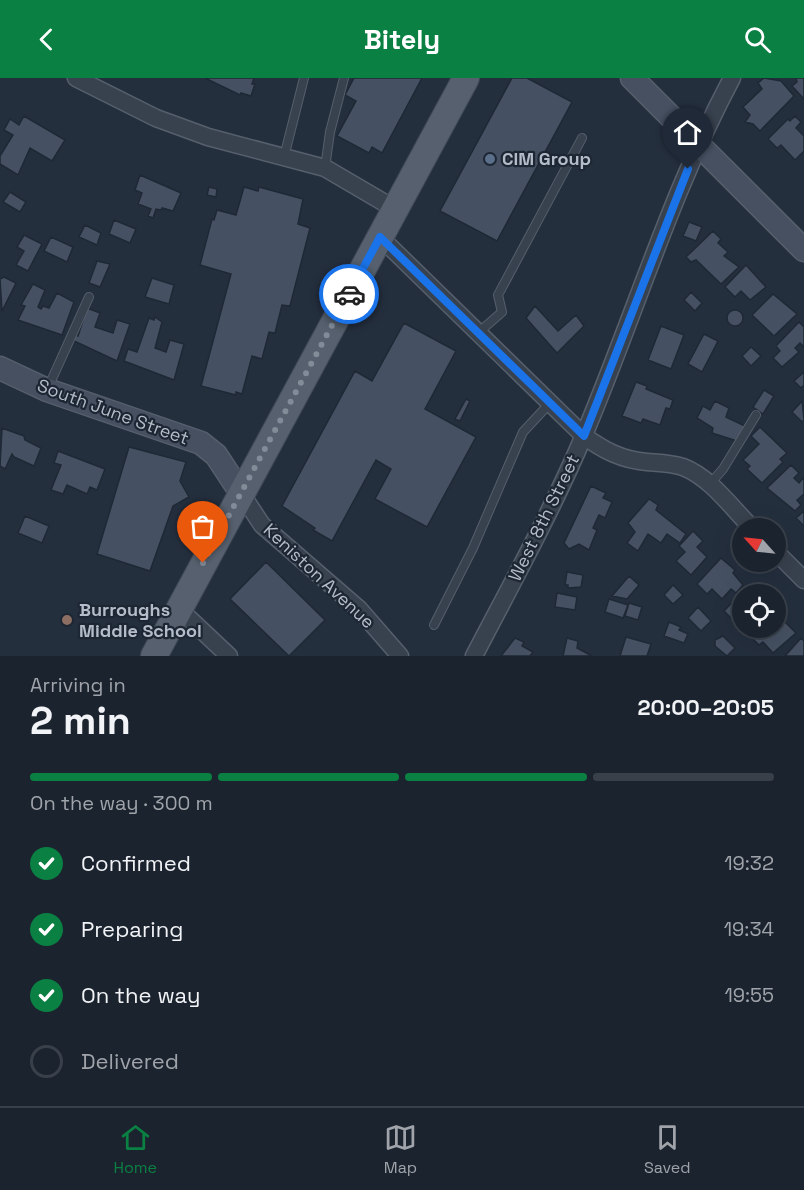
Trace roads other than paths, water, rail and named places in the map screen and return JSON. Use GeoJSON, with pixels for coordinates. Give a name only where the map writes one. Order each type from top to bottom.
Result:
{"type":"FeatureCollection","features":[{"type":"Feature","properties":{"kind":"main road"},"geometry":{"type":"LineString","coordinates":[[154,656],[466,78]]}},
{"type":"Feature","properties":{"kind":"street"},"geometry":{"type":"LineString","coordinates":[[76,78],[156,117],[208,137],[325,168],[395,209]]}},
{"type":"Feature","properties":{"kind":"street"},"geometry":{"type":"LineString","coordinates":[[632,78],[804,250]]}},
{"type":"Feature","properties":{"kind":"street","name":"West 8th Street"},"geometry":{"type":"LineString","coordinates":[[474,656],[537,536],[584,436],[699,145],[732,78]]}},
{"type":"Feature","properties":{"kind":"street"},"geometry":{"type":"LineString","coordinates":[[380,237],[584,436],[604,450],[625,458],[668,463],[686,468],[709,485],[742,518]]}},
{"type":"Feature","properties":{"kind":"street","name":"South June Street"},"geometry":{"type":"LineString","coordinates":[[0,368],[47,390],[201,443],[216,455],[241,493]]}},
{"type":"Feature","properties":{"kind":"street","name":"Keniston Avenue"},"geometry":{"type":"LineString","coordinates":[[241,493],[262,525],[359,609],[400,656]]}},
{"type":"Feature","properties":{"kind":"street"},"geometry":{"type":"LineString","coordinates":[[786,562],[804,580]]}},
{"type":"Feature","properties":{"kind":"street"},"geometry":{"type":"LineString","coordinates":[[178,608],[229,656]]}},
{"type":"Feature","properties":{"kind":"lane"},"geometry":{"type":"LineString","coordinates":[[284,157],[304,78]]}},
{"type":"Feature","properties":{"kind":"lane"},"geometry":{"type":"LineString","coordinates":[[325,168],[330,132],[344,78]]}},
{"type":"Feature","properties":{"kind":"lane"},"geometry":{"type":"LineString","coordinates":[[478,333],[502,312],[498,295],[582,138]]}},
{"type":"Feature","properties":{"kind":"lane"},"geometry":{"type":"LineString","coordinates":[[47,390],[89,297]]}},
{"type":"Feature","properties":{"kind":"lane"},"geometry":{"type":"LineString","coordinates":[[434,625],[473,548],[523,432],[550,403]]}},
{"type":"Feature","properties":{"kind":"lane"},"geometry":{"type":"LineString","coordinates":[[709,485],[723,469],[756,415]]}},
{"type":"Feature","properties":{"kind":"place","name":"CIM Group"},"geometry":{"type":"Point","coordinates":[490,159]}},
{"type":"Feature","properties":{"kind":"place","name":"Burroughs Middle School"},"geometry":{"type":"Point","coordinates":[67,620]}}]}
